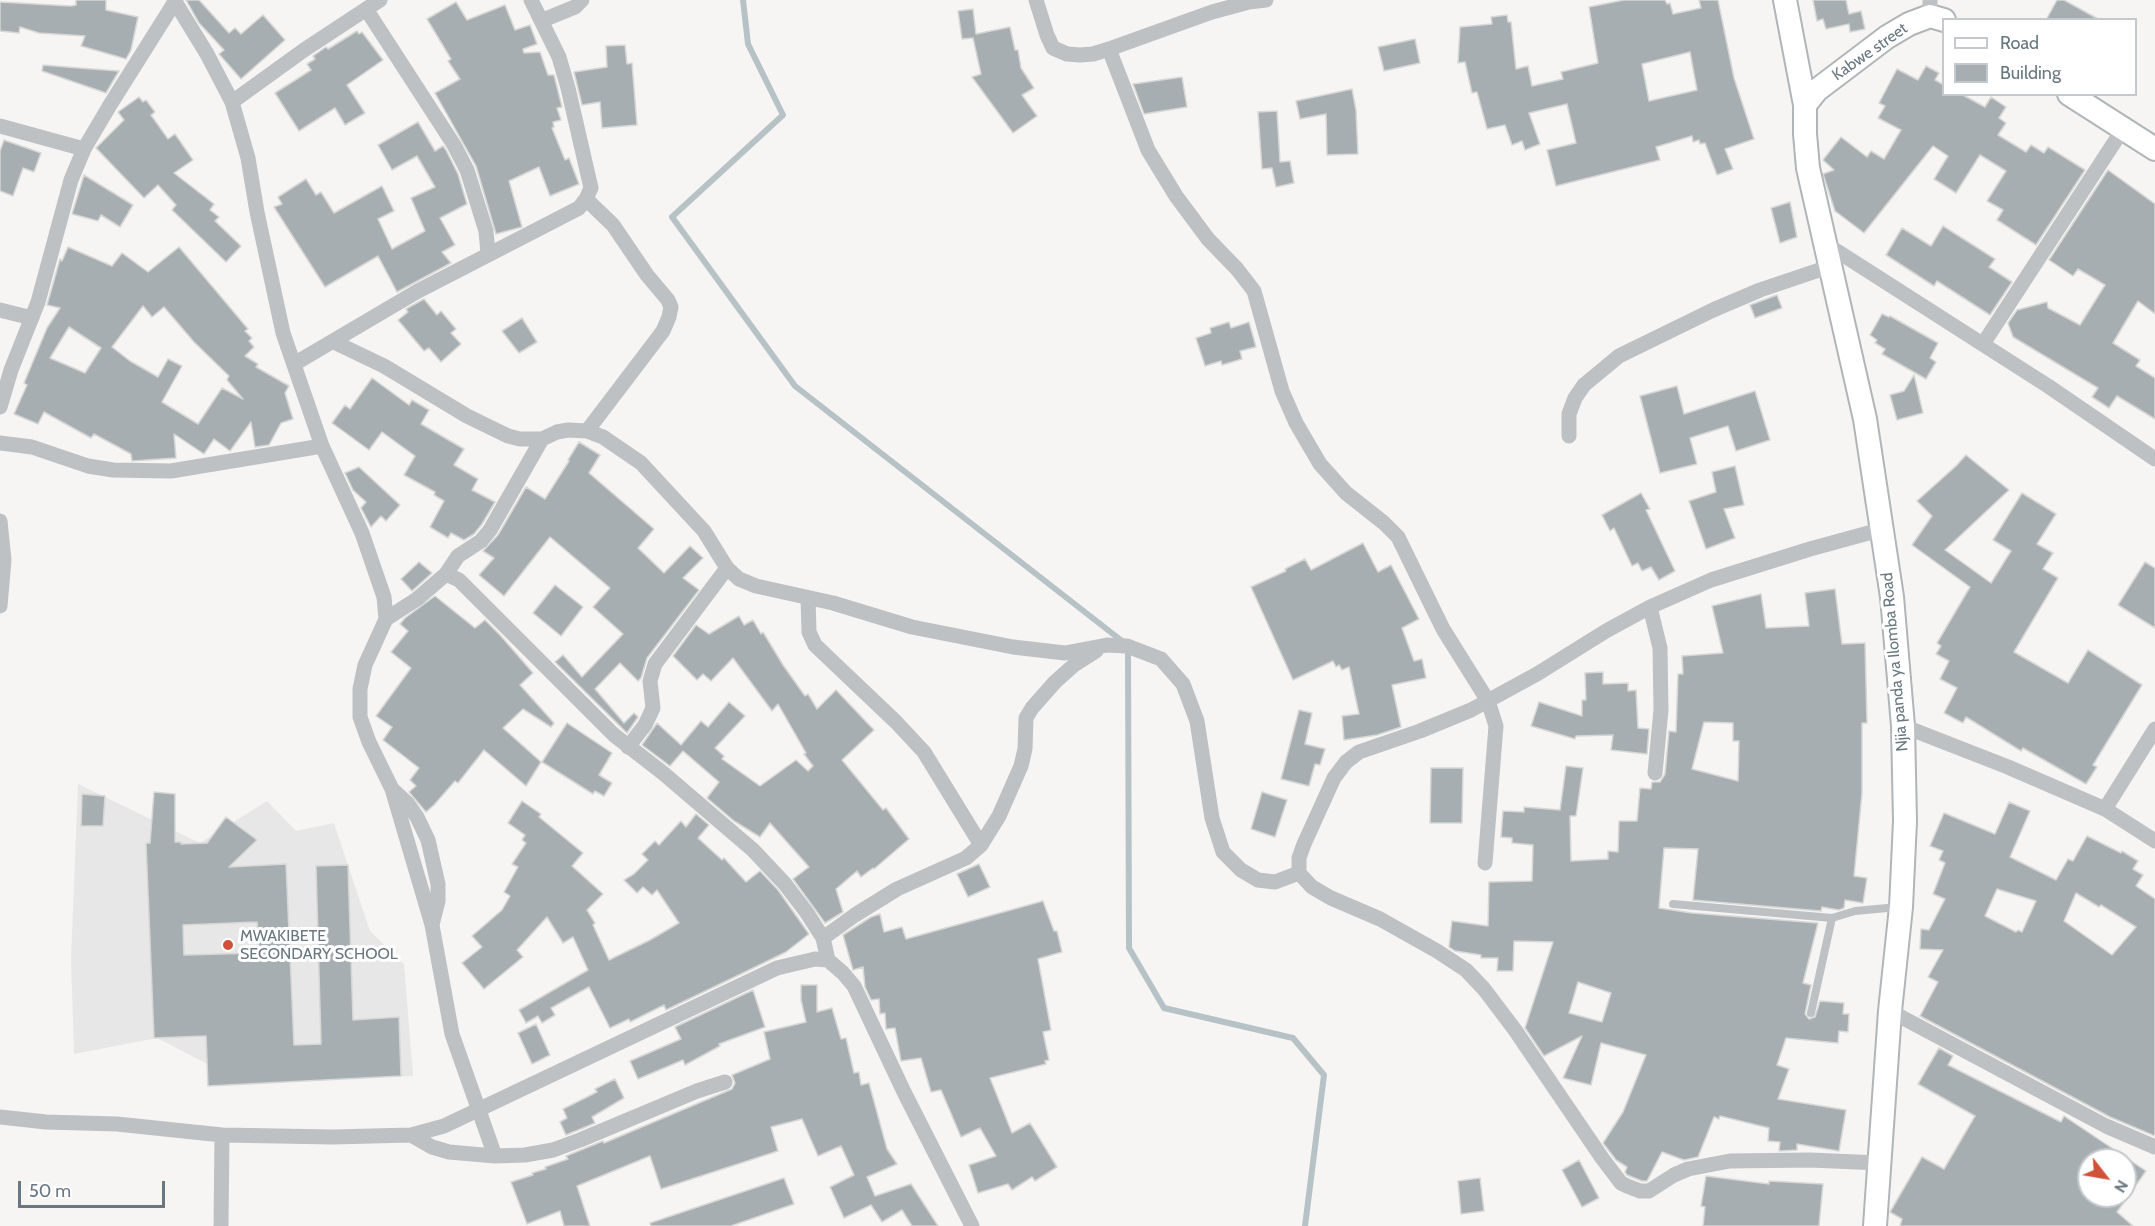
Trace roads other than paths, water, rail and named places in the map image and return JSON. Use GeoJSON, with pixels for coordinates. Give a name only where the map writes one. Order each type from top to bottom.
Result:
{"type":"FeatureCollection","features":[{"type":"Feature","properties":{"kind":"main road","name":"Njia panda ya Ilomba Road"},"geometry":{"type":"LineString","coordinates":[[1785,0],[1805,105],[1804,134],[1809,168],[1866,419],[1892,597],[1903,726],[1905,821],[1901,907],[1890,1011],[1875,1226]]}},
{"type":"Feature","properties":{"kind":"main road","name":"Kabwe street"},"geometry":{"type":"LineString","coordinates":[[1805,105],[1817,90],[1887,37],[1934,12]]}},
{"type":"Feature","properties":{"kind":"main road"},"geometry":{"type":"LineString","coordinates":[[2072,96],[2155,149]]}},
{"type":"Feature","properties":{"kind":"street"},"geometry":{"type":"LineString","coordinates":[[232,102],[380,0]]}},
{"type":"Feature","properties":{"kind":"street"},"geometry":{"type":"LineString","coordinates":[[294,364],[418,291],[573,212],[586,200],[591,188],[577,122],[559,57],[543,20],[531,0]]}},
{"type":"Feature","properties":{"kind":"street"},"geometry":{"type":"LineString","coordinates":[[543,20],[575,7],[582,0]]}},
{"type":"Feature","properties":{"kind":"street"},"geometry":{"type":"LineString","coordinates":[[1036,0],[1053,48],[1066,54],[1080,55],[1109,49],[1192,19],[1249,2],[1266,0]]}},
{"type":"Feature","properties":{"kind":"street"},"geometry":{"type":"LineString","coordinates":[[0,407],[11,370],[46,276],[71,180],[84,149],[175,1],[207,54],[232,102],[248,158],[256,212],[283,333],[322,446],[362,533],[384,597],[386,619],[364,665],[360,689],[360,717],[369,742],[392,789],[432,925],[450,1027],[495,1156]]}},
{"type":"Feature","properties":{"kind":"street"},"geometry":{"type":"LineString","coordinates":[[366,9],[454,145],[467,170],[486,231],[488,254]]}},
{"type":"Feature","properties":{"kind":"street"},"geometry":{"type":"LineString","coordinates":[[1109,49],[1148,150],[1176,196],[1208,239],[1238,269],[1254,291],[1282,391],[1296,423],[1320,464],[1346,493],[1398,537],[1443,629],[1488,701],[1496,726],[1485,863]]}},
{"type":"Feature","properties":{"kind":"street"},"geometry":{"type":"LineString","coordinates":[[0,126],[84,149]]}},
{"type":"Feature","properties":{"kind":"street"},"geometry":{"type":"LineString","coordinates":[[1983,344],[2123,129]]}},
{"type":"Feature","properties":{"kind":"street"},"geometry":{"type":"LineString","coordinates":[[586,200],[613,225],[671,307],[663,331],[587,431]]}},
{"type":"Feature","properties":{"kind":"street"},"geometry":{"type":"LineString","coordinates":[[1569,436],[1569,414],[1575,398],[1584,385],[1619,356],[1713,310],[1760,290],[1828,255],[1983,344],[2155,459]]}},
{"type":"Feature","properties":{"kind":"street"},"geometry":{"type":"LineString","coordinates":[[0,310],[32,318]]}},
{"type":"Feature","properties":{"kind":"street"},"geometry":{"type":"LineString","coordinates":[[334,342],[384,366],[497,432],[520,439],[542,439],[568,430],[587,431],[603,437],[641,463],[704,531],[727,568],[739,579],[756,586],[912,627],[1013,647],[1065,653],[1107,645],[1128,646],[1161,659],[1183,684],[1197,721],[1212,818],[1223,852],[1241,870],[1258,880],[1275,882],[1299,873]]}},
{"type":"Feature","properties":{"kind":"street"},"geometry":{"type":"LineString","coordinates":[[386,619],[417,599],[446,574],[458,556],[481,542],[542,439]]}},
{"type":"Feature","properties":{"kind":"street"},"geometry":{"type":"LineString","coordinates":[[0,443],[32,447],[88,466],[113,470],[159,471],[211,465],[322,446]]}},
{"type":"Feature","properties":{"kind":"street"},"geometry":{"type":"LineString","coordinates":[[0,521],[4,560],[0,606]]}},
{"type":"Feature","properties":{"kind":"street"},"geometry":{"type":"LineString","coordinates":[[1880,1163],[1810,1160],[1730,1161],[1688,1169],[1649,1191],[1640,1191],[1621,1183],[1496,1005],[1466,970],[1380,919],[1331,898],[1312,887],[1299,873],[1299,858],[1334,778],[1346,762],[1359,752],[1420,731],[1488,701],[1598,635],[1650,607],[1711,580],[1883,529]]}},
{"type":"Feature","properties":{"kind":"street"},"geometry":{"type":"LineString","coordinates":[[628,747],[645,725],[653,708],[650,681],[656,664],[727,568]]}},
{"type":"Feature","properties":{"kind":"street"},"geometry":{"type":"LineString","coordinates":[[446,574],[470,590],[576,699],[628,747],[663,773],[753,850],[784,884],[823,938],[828,960],[854,986],[904,1092],[972,1226]]}},
{"type":"Feature","properties":{"kind":"street"},"geometry":{"type":"LineString","coordinates":[[808,598],[809,632],[815,645],[924,752],[981,845]]}},
{"type":"Feature","properties":{"kind":"street"},"geometry":{"type":"LineString","coordinates":[[1650,607],[1660,648],[1661,710],[1655,773]]}},
{"type":"Feature","properties":{"kind":"street"},"geometry":{"type":"LineString","coordinates":[[823,938],[897,889],[966,858],[981,845],[999,816],[1021,766],[1025,749],[1026,718],[1032,708],[1074,665],[1107,645]]}},
{"type":"Feature","properties":{"kind":"street"},"geometry":{"type":"LineString","coordinates":[[1903,726],[2008,767],[2105,809],[2155,841]]}},
{"type":"Feature","properties":{"kind":"street"},"geometry":{"type":"LineString","coordinates":[[2105,809],[2155,729]]}},
{"type":"Feature","properties":{"kind":"street"},"geometry":{"type":"LineString","coordinates":[[0,1117],[46,1122],[117,1124],[222,1135],[333,1137],[411,1135],[444,1126],[777,969],[815,959],[828,960]]}},
{"type":"Feature","properties":{"kind":"street"},"geometry":{"type":"LineString","coordinates":[[1890,1011],[2106,1126],[2155,1147]]}},
{"type":"Feature","properties":{"kind":"street"},"geometry":{"type":"LineString","coordinates":[[411,1135],[432,1147],[449,1152],[495,1156],[525,1155],[553,1150],[612,1128],[697,1091],[725,1082]]}},
{"type":"Feature","properties":{"kind":"street"},"geometry":{"type":"LineString","coordinates":[[221,1226],[222,1135]]}},
{"type":"Feature","properties":{"kind":"lane"},"geometry":{"type":"LineString","coordinates":[[1673,904],[1832,918],[1855,910],[1901,907]]}},
{"type":"Feature","properties":{"kind":"lane"},"geometry":{"type":"LineString","coordinates":[[1810,1013],[1832,918]]}},
{"type":"Feature","properties":{"kind":"waterway"},"geometry":{"type":"LineString","coordinates":[[743,0],[748,44],[783,115],[672,217],[795,386],[1122,641]]}},
{"type":"Feature","properties":{"kind":"waterway"},"geometry":{"type":"LineString","coordinates":[[1128,649],[1129,948],[1164,1008],[1293,1038],[1324,1075],[1305,1226]]}},
{"type":"Feature","properties":{"kind":"place","name":"MWAKIBETE SECONDARY SCHOOL"},"geometry":{"type":"Point","coordinates":[228,945]}}]}
